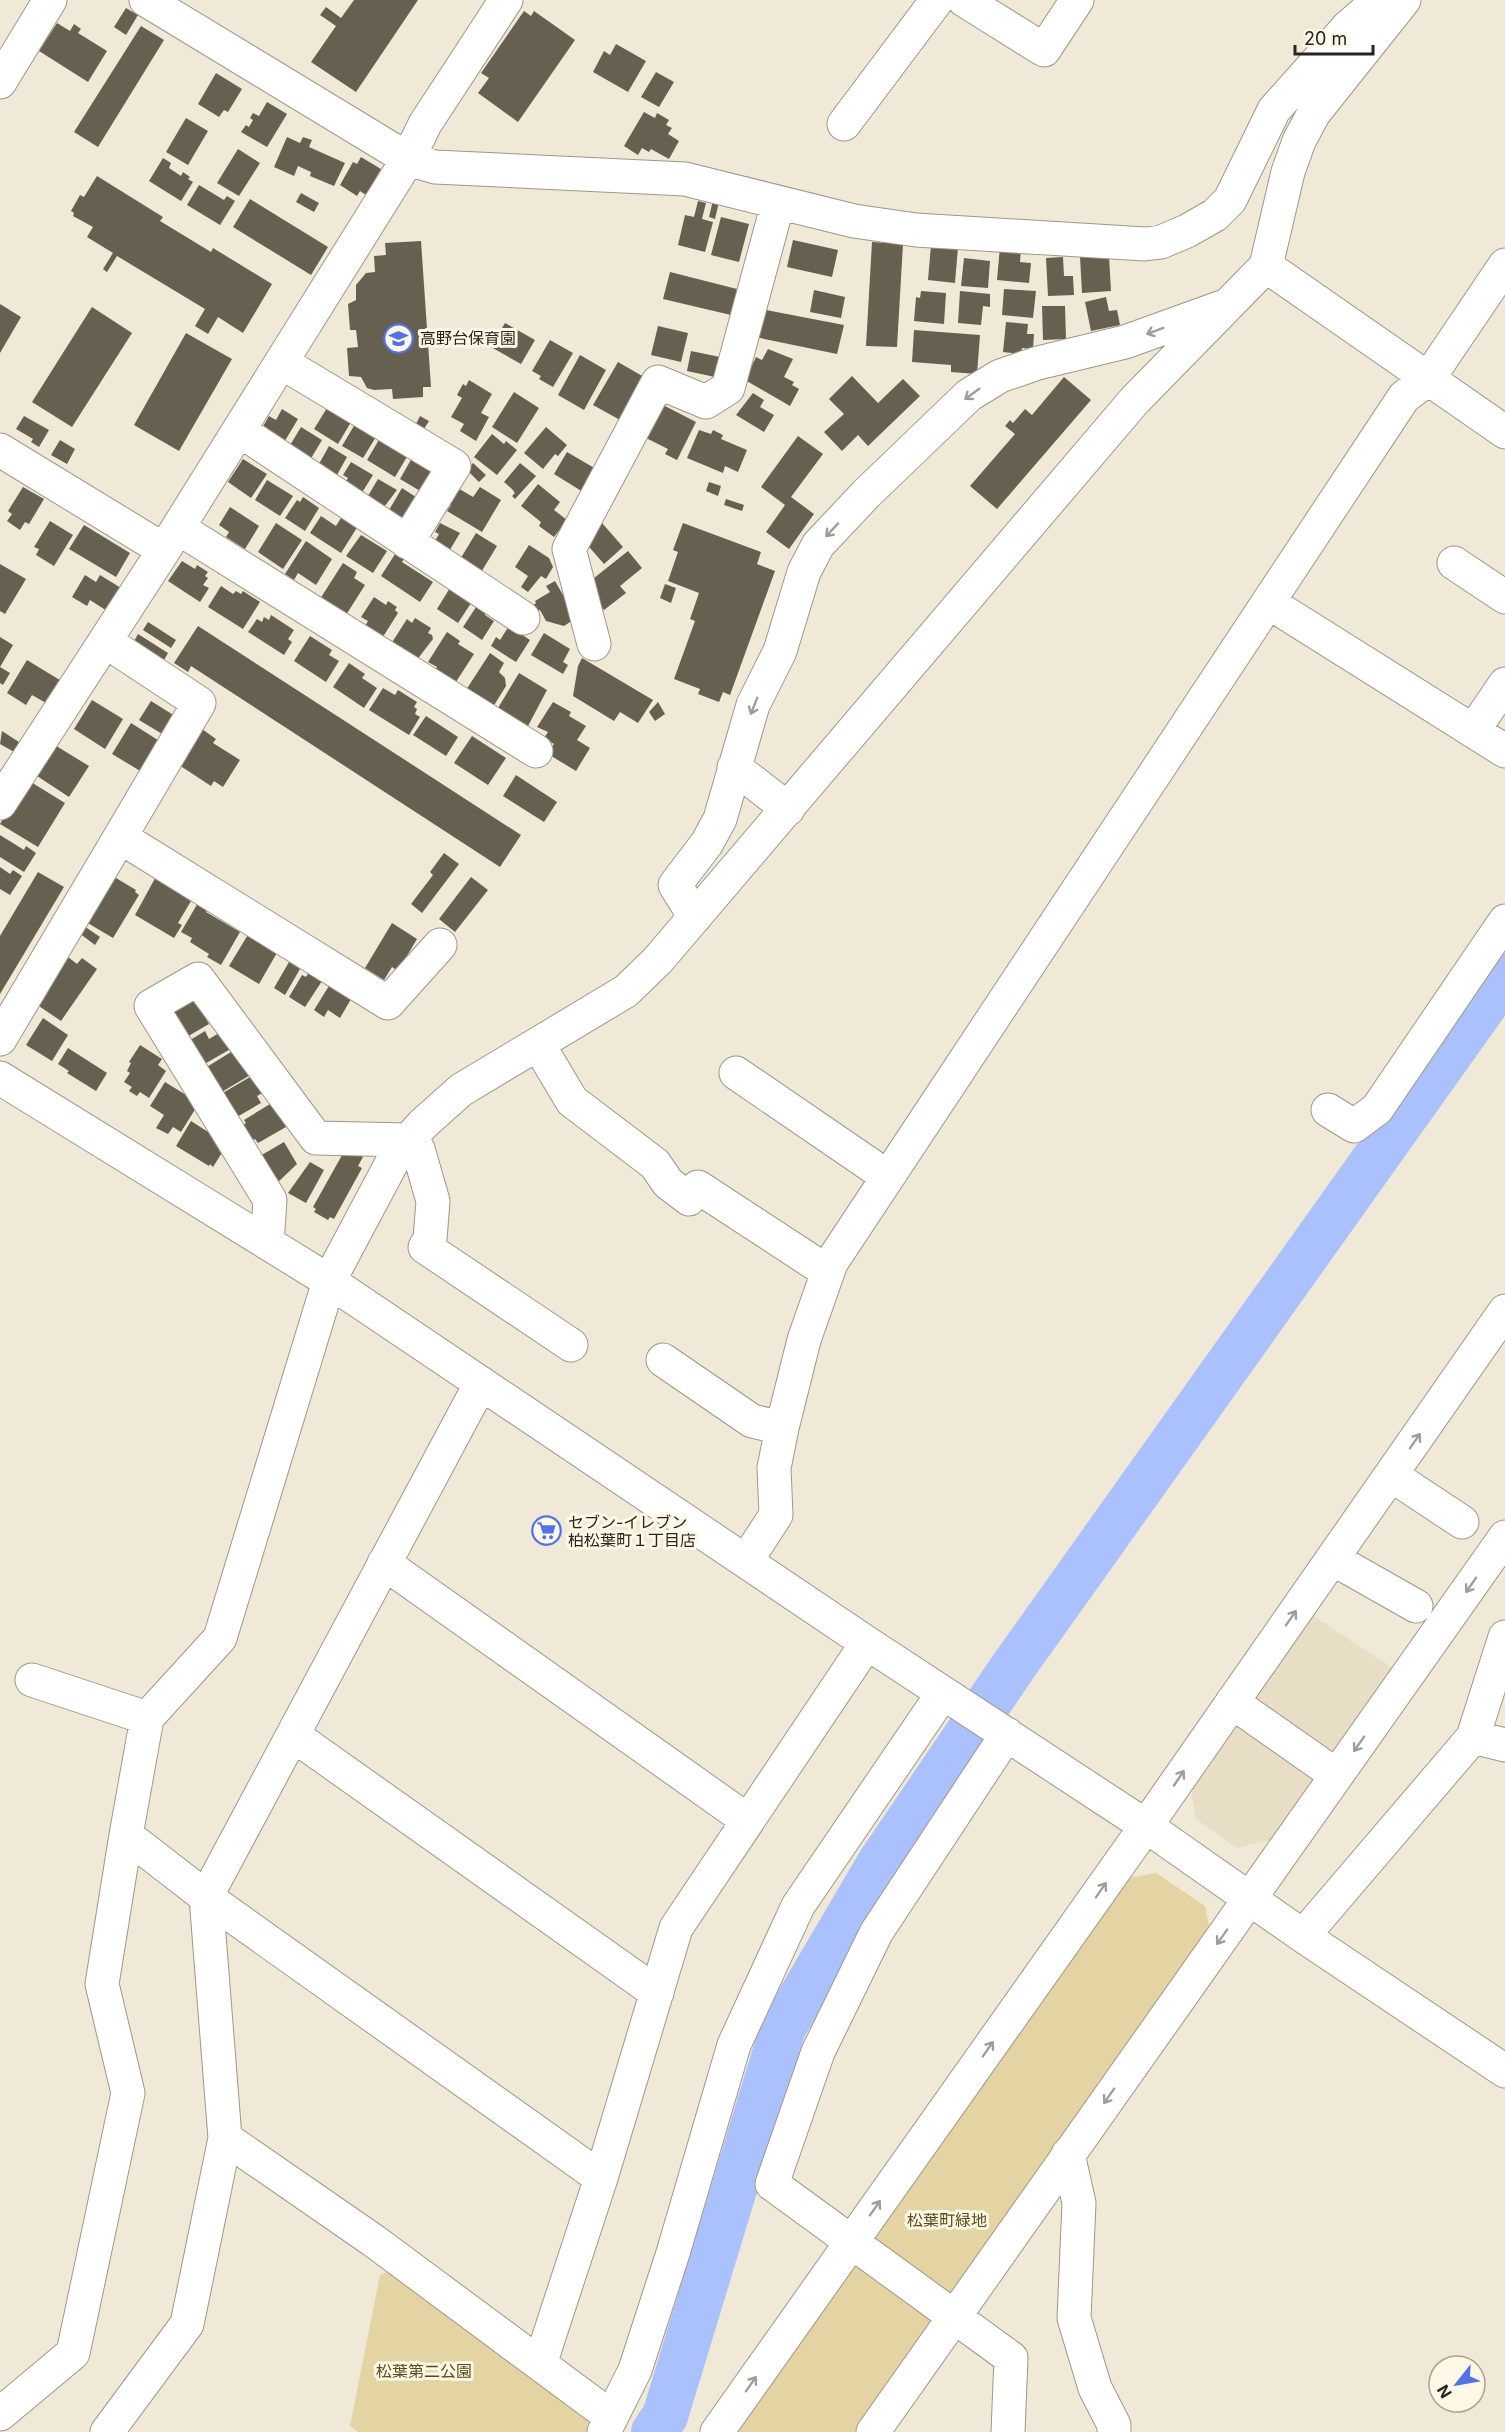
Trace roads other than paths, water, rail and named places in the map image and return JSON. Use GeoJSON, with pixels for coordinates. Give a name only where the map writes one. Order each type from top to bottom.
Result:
{"type":"FeatureCollection","features":[{"type":"Feature","properties":{"kind":"street"},"geometry":{"type":"LineString","coordinates":[[0,82],[50,0]]}},
{"type":"Feature","properties":{"kind":"street"},"geometry":{"type":"LineString","coordinates":[[147,0],[408,159],[435,167],[685,179],[854,221],[916,230],[1125,243],[1161,242],[1215,215],[1230,200],[1274,110],[1348,27],[1378,0]]}},
{"type":"Feature","properties":{"kind":"street"},"geometry":{"type":"LineString","coordinates":[[0,803],[171,539],[408,159],[425,124],[506,0]]}},
{"type":"Feature","properties":{"kind":"street"},"geometry":{"type":"LineString","coordinates":[[844,124],[937,0]]}},
{"type":"Feature","properties":{"kind":"street"},"geometry":{"type":"LineString","coordinates":[[964,0],[1044,50],[1077,0]]}},
{"type":"Feature","properties":{"kind":"street"},"geometry":{"type":"LineString","coordinates":[[0,2414],[73,2353],[128,2093],[102,1984],[147,1718],[220,1638],[329,1281],[397,1153],[423,1124],[460,1090],[626,991],[658,960],[1134,401],[1266,266],[1288,172],[1299,141],[1314,113],[1404,0]]}},
{"type":"Feature","properties":{"kind":"street"},"geometry":{"type":"LineString","coordinates":[[594,644],[569,549],[658,382],[706,402],[728,388],[778,203]]}},
{"type":"Feature","properties":{"kind":"street"},"geometry":{"type":"LineString","coordinates":[[746,1561],[776,1515],[774,1468],[782,1428],[804,1340],[831,1263],[1268,602],[1353,497],[1404,397],[1428,379],[1505,265]]}},
{"type":"Feature","properties":{"kind":"street"},"geometry":{"type":"LineString","coordinates":[[1266,266],[1505,432]]}},
{"type":"Feature","properties":{"kind":"street"},"geometry":{"type":"LineString","coordinates":[[695,917],[675,885],[707,843],[720,819],[753,705],[780,651],[804,572],[818,545],[866,494],[969,395],[1000,376],[1038,363],[1125,342],[1230,305]]}},
{"type":"Feature","properties":{"kind":"street"},"geometry":{"type":"LineString","coordinates":[[281,362],[454,466],[407,542]]}},
{"type":"Feature","properties":{"kind":"street"},"geometry":{"type":"LineString","coordinates":[[239,430],[523,618]]}},
{"type":"Feature","properties":{"kind":"street"},"geometry":{"type":"LineString","coordinates":[[0,450],[171,539],[536,751]]}},
{"type":"Feature","properties":{"kind":"street"},"geometry":{"type":"LineString","coordinates":[[1454,563],[1505,597]]}},
{"type":"Feature","properties":{"kind":"street"},"geometry":{"type":"LineString","coordinates":[[1268,602],[1505,751]]}},
{"type":"Feature","properties":{"kind":"street"},"geometry":{"type":"LineString","coordinates":[[0,1039],[199,703],[105,641]]}},
{"type":"Feature","properties":{"kind":"street"},"geometry":{"type":"LineString","coordinates":[[1473,731],[1505,684]]}},
{"type":"Feature","properties":{"kind":"street"},"geometry":{"type":"LineString","coordinates":[[734,767],[788,809]]}},
{"type":"Feature","properties":{"kind":"street"},"geometry":{"type":"LineString","coordinates":[[120,837],[388,1004],[440,945]]}},
{"type":"Feature","properties":{"kind":"street"},"geometry":{"type":"LineString","coordinates":[[1328,1110],[1354,1126],[1377,1109],[1505,921]]}},
{"type":"Feature","properties":{"kind":"street"},"geometry":{"type":"LineString","coordinates":[[267,1243],[270,1200],[151,1006],[198,979],[316,1138],[408,1140],[418,1149],[433,1201],[430,1239],[425,1247],[571,1345]]}},
{"type":"Feature","properties":{"kind":"street"},"geometry":{"type":"LineString","coordinates":[[538,1044],[572,1101],[655,1164],[668,1183],[689,1199],[698,1187],[828,1272]]}},
{"type":"Feature","properties":{"kind":"street"},"geometry":{"type":"LineString","coordinates":[[736,1073],[888,1177]]}},
{"type":"Feature","properties":{"kind":"street"},"geometry":{"type":"LineString","coordinates":[[0,1078],[329,1281],[867,1643],[1146,1826],[1303,1936],[1505,2071]]}},
{"type":"Feature","properties":{"kind":"street"},"geometry":{"type":"LineString","coordinates":[[717,2432],[1146,1826],[1505,1311]]}},
{"type":"Feature","properties":{"kind":"street"},"geometry":{"type":"LineString","coordinates":[[663,1360],[752,1421],[782,1428]]}},
{"type":"Feature","properties":{"kind":"street"},"geometry":{"type":"LineString","coordinates":[[107,2432],[187,2324],[225,2138],[206,1897],[481,1383]]}},
{"type":"Feature","properties":{"kind":"street"},"geometry":{"type":"LineString","coordinates":[[1391,1475],[1462,1522]]}},
{"type":"Feature","properties":{"kind":"street"},"geometry":{"type":"LineString","coordinates":[[873,2432],[1505,1537]]}},
{"type":"Feature","properties":{"kind":"street"},"geometry":{"type":"LineString","coordinates":[[1333,1559],[1416,1606]]}},
{"type":"Feature","properties":{"kind":"street"},"geometry":{"type":"LineString","coordinates":[[384,1563],[747,1820]]}},
{"type":"Feature","properties":{"kind":"street"},"geometry":{"type":"LineString","coordinates":[[1303,1936],[1473,1737],[1505,1637]]}},
{"type":"Feature","properties":{"kind":"street"},"geometry":{"type":"LineString","coordinates":[[540,2364],[601,2178],[676,1928],[867,1643]]}},
{"type":"Feature","properties":{"kind":"street"},"geometry":{"type":"LineString","coordinates":[[32,1680],[147,1718]]}},
{"type":"Feature","properties":{"kind":"street"},"geometry":{"type":"LineString","coordinates":[[225,2138],[374,2241],[540,2364],[607,2424],[635,2370],[673,2253],[734,2045],[798,1906],[950,1697]]}},
{"type":"Feature","properties":{"kind":"street"},"geometry":{"type":"LineString","coordinates":[[1232,1702],[1336,1775]]}},
{"type":"Feature","properties":{"kind":"street"},"geometry":{"type":"LineString","coordinates":[[1003,1731],[876,1933],[818,2052],[772,2184],[1011,2358],[1008,2432]]}},
{"type":"Feature","properties":{"kind":"street"},"geometry":{"type":"LineString","coordinates":[[293,1735],[657,1993]]}},
{"type":"Feature","properties":{"kind":"street"},"geometry":{"type":"LineString","coordinates":[[1473,1737],[1505,1745]]}},
{"type":"Feature","properties":{"kind":"street"},"geometry":{"type":"LineString","coordinates":[[126,1835],[206,1897],[601,2178]]}},
{"type":"Feature","properties":{"kind":"street"},"geometry":{"type":"LineString","coordinates":[[1068,2154],[1079,2203],[1074,2318],[1095,2388],[1114,2426],[1114,2432]]}},
{"type":"Feature","properties":{"kind":"waterway"},"geometry":{"type":"LineString","coordinates":[[654,2432],[665,2416],[783,2028],[880,1863],[1013,1667],[1505,976]]}},
{"type":"Feature","properties":{"kind":"place","name":"高野台保育園"},"geometry":{"type":"Point","coordinates":[399,338]}},
{"type":"Feature","properties":{"kind":"place","name":"セブン-イレブン 柏松葉町１丁目店"},"geometry":{"type":"Point","coordinates":[547,1531]}},
{"type":"Feature","properties":{"kind":"park label","name":"松葉町緑地"},"geometry":{"type":"Point","coordinates":[947,2220]}},
{"type":"Feature","properties":{"kind":"park label","name":"松葉第二公園"},"geometry":{"type":"Point","coordinates":[424,2371]}}]}
